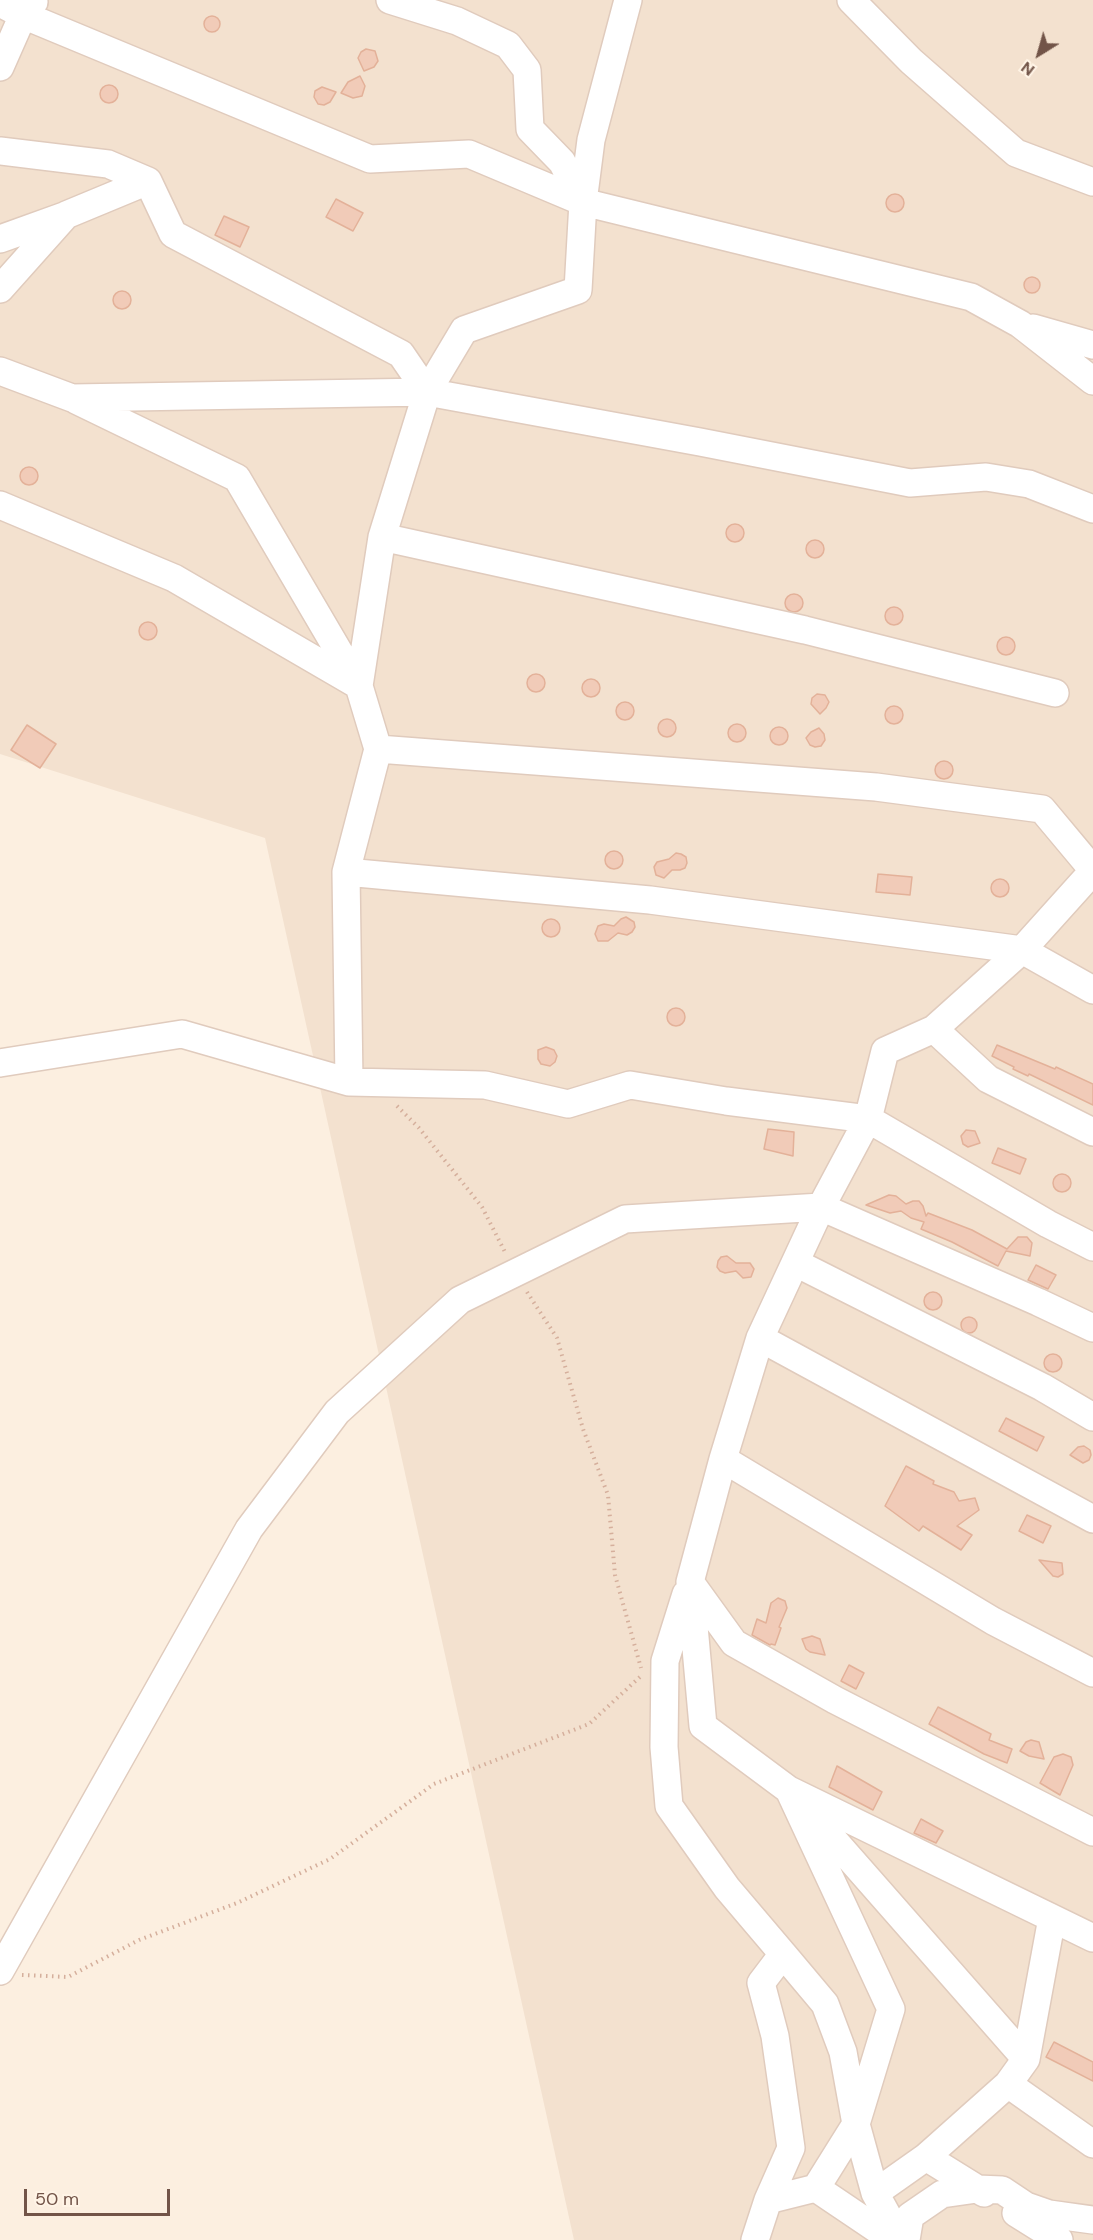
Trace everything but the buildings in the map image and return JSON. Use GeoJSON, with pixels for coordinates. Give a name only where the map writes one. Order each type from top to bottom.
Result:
{"type":"FeatureCollection","features":[{"type":"Feature","properties":{"kind":"street"},"geometry":{"type":"LineString","coordinates":[[390,0],[457,21],[508,45],[527,69],[530,129],[562,162],[583,202]]}},
{"type":"Feature","properties":{"kind":"street"},"geometry":{"type":"LineString","coordinates":[[359,686],[382,537],[427,392],[464,330],[578,290],[583,202],[591,140],[628,0]]}},
{"type":"Feature","properties":{"kind":"street"},"geometry":{"type":"LineString","coordinates":[[851,0],[911,62],[1016,153],[1093,182]]}},
{"type":"Feature","properties":{"kind":"street"},"geometry":{"type":"LineString","coordinates":[[0,67],[20,6],[370,159],[469,154],[583,202],[971,297],[1020,324],[1093,381]]}},
{"type":"Feature","properties":{"kind":"street"},"geometry":{"type":"LineString","coordinates":[[0,151],[108,164],[148,182],[173,234],[401,354],[427,392]]}},
{"type":"Feature","properties":{"kind":"street"},"geometry":{"type":"LineString","coordinates":[[0,239],[148,182]]}},
{"type":"Feature","properties":{"kind":"street"},"geometry":{"type":"LineString","coordinates":[[0,289],[66,215]]}},
{"type":"Feature","properties":{"kind":"street"},"geometry":{"type":"LineString","coordinates":[[1020,324],[1093,345]]}},
{"type":"Feature","properties":{"kind":"street"},"geometry":{"type":"LineString","coordinates":[[0,371],[72,398],[237,478],[359,686],[378,749],[346,872],[361,1082]]}},
{"type":"Feature","properties":{"kind":"street"},"geometry":{"type":"LineString","coordinates":[[72,398],[427,392],[910,483],[986,477],[1029,484],[1093,509]]}},
{"type":"Feature","properties":{"kind":"street"},"geometry":{"type":"LineString","coordinates":[[0,505],[174,578],[359,686]]}},
{"type":"Feature","properties":{"kind":"street"},"geometry":{"type":"LineString","coordinates":[[382,537],[805,630],[1055,693]]}},
{"type":"Feature","properties":{"kind":"street"},"geometry":{"type":"LineString","coordinates":[[378,749],[876,787],[1042,809],[1093,871],[1022,950],[934,1029],[885,1051],[868,1119],[821,1207],[760,1338],[723,1459],[690,1582],[665,1660],[664,1747],[669,1806],[727,1888],[825,2004],[843,2052],[856,2124],[875,2193],[901,2240]]}},
{"type":"Feature","properties":{"kind":"street"},"geometry":{"type":"LineString","coordinates":[[346,872],[650,900],[1022,950],[1093,990]]}},
{"type":"Feature","properties":{"kind":"street"},"geometry":{"type":"LineString","coordinates":[[934,1029],[988,1079],[1093,1132]]}},
{"type":"Feature","properties":{"kind":"street"},"geometry":{"type":"LineString","coordinates":[[0,1063],[182,1034],[361,1082],[485,1085],[568,1104],[630,1085],[726,1101],[868,1119],[1048,1224],[1093,1247]]}},
{"type":"Feature","properties":{"kind":"street"},"geometry":{"type":"LineString","coordinates":[[6,1973],[249,1529],[337,1412],[460,1300],[625,1218],[821,1207],[1093,1328]]}},
{"type":"Feature","properties":{"kind":"street"},"geometry":{"type":"LineString","coordinates":[[796,1263],[1042,1387],[1093,1417]]}},
{"type":"Feature","properties":{"kind":"street"},"geometry":{"type":"LineString","coordinates":[[760,1338],[1093,1519]]}},
{"type":"Feature","properties":{"kind":"street"},"geometry":{"type":"LineString","coordinates":[[723,1459],[993,1621],[1093,1673]]}},
{"type":"Feature","properties":{"kind":"street"},"geometry":{"type":"LineString","coordinates":[[690,1582],[703,1726],[789,1790],[1093,1938]]}},
{"type":"Feature","properties":{"kind":"street"},"geometry":{"type":"LineString","coordinates":[[690,1582],[734,1643],[835,1700],[1093,1832]]}},
{"type":"Feature","properties":{"kind":"street"},"geometry":{"type":"LineString","coordinates":[[789,1790],[1026,2059]]}},
{"type":"Feature","properties":{"kind":"street"},"geometry":{"type":"LineString","coordinates":[[768,2200],[816,2188],[856,2124],[891,2009],[789,1790]]}},
{"type":"Feature","properties":{"kind":"street"},"geometry":{"type":"LineString","coordinates":[[875,2193],[926,2157],[1008,2084],[1026,2059],[1052,1918]]}},
{"type":"Feature","properties":{"kind":"street"},"geometry":{"type":"LineString","coordinates":[[755,2240],[768,2200],[790,2148],[775,2036],[761,1983],[783,1954]]}},
{"type":"Feature","properties":{"kind":"street"},"geometry":{"type":"LineString","coordinates":[[1008,2084],[1093,2144]]}},
{"type":"Feature","properties":{"kind":"street"},"geometry":{"type":"LineString","coordinates":[[926,2157],[1059,2240]]}},
{"type":"Feature","properties":{"kind":"street"},"geometry":{"type":"LineString","coordinates":[[816,2188],[894,2240]]}},
{"type":"Feature","properties":{"kind":"street"},"geometry":{"type":"LineString","coordinates":[[906,2240],[910,2216],[942,2194],[976,2188],[1002,2190],[1026,2206],[1049,2214],[1093,2220]]}},
{"type":"Feature","properties":{"kind":"path"},"geometry":{"type":"LineString","coordinates":[[361,1082],[419,1128],[482,1207],[515,1273],[557,1338],[583,1429],[608,1495],[615,1575],[643,1674],[643,1685]]}},
{"type":"Feature","properties":{"kind":"path"},"geometry":{"type":"LineString","coordinates":[[6,1973],[68,1977],[139,1940],[237,1904],[330,1859],[434,1784],[589,1724],[643,1674]]}},
{"type":"Feature","properties":{"kind":"shaded area"},"geometry":{"type":"Polygon","coordinates":[[[0,0],[1093,0],[1093,2240],[574,2240],[265,838],[0,754],[0,0]]]}}]}
